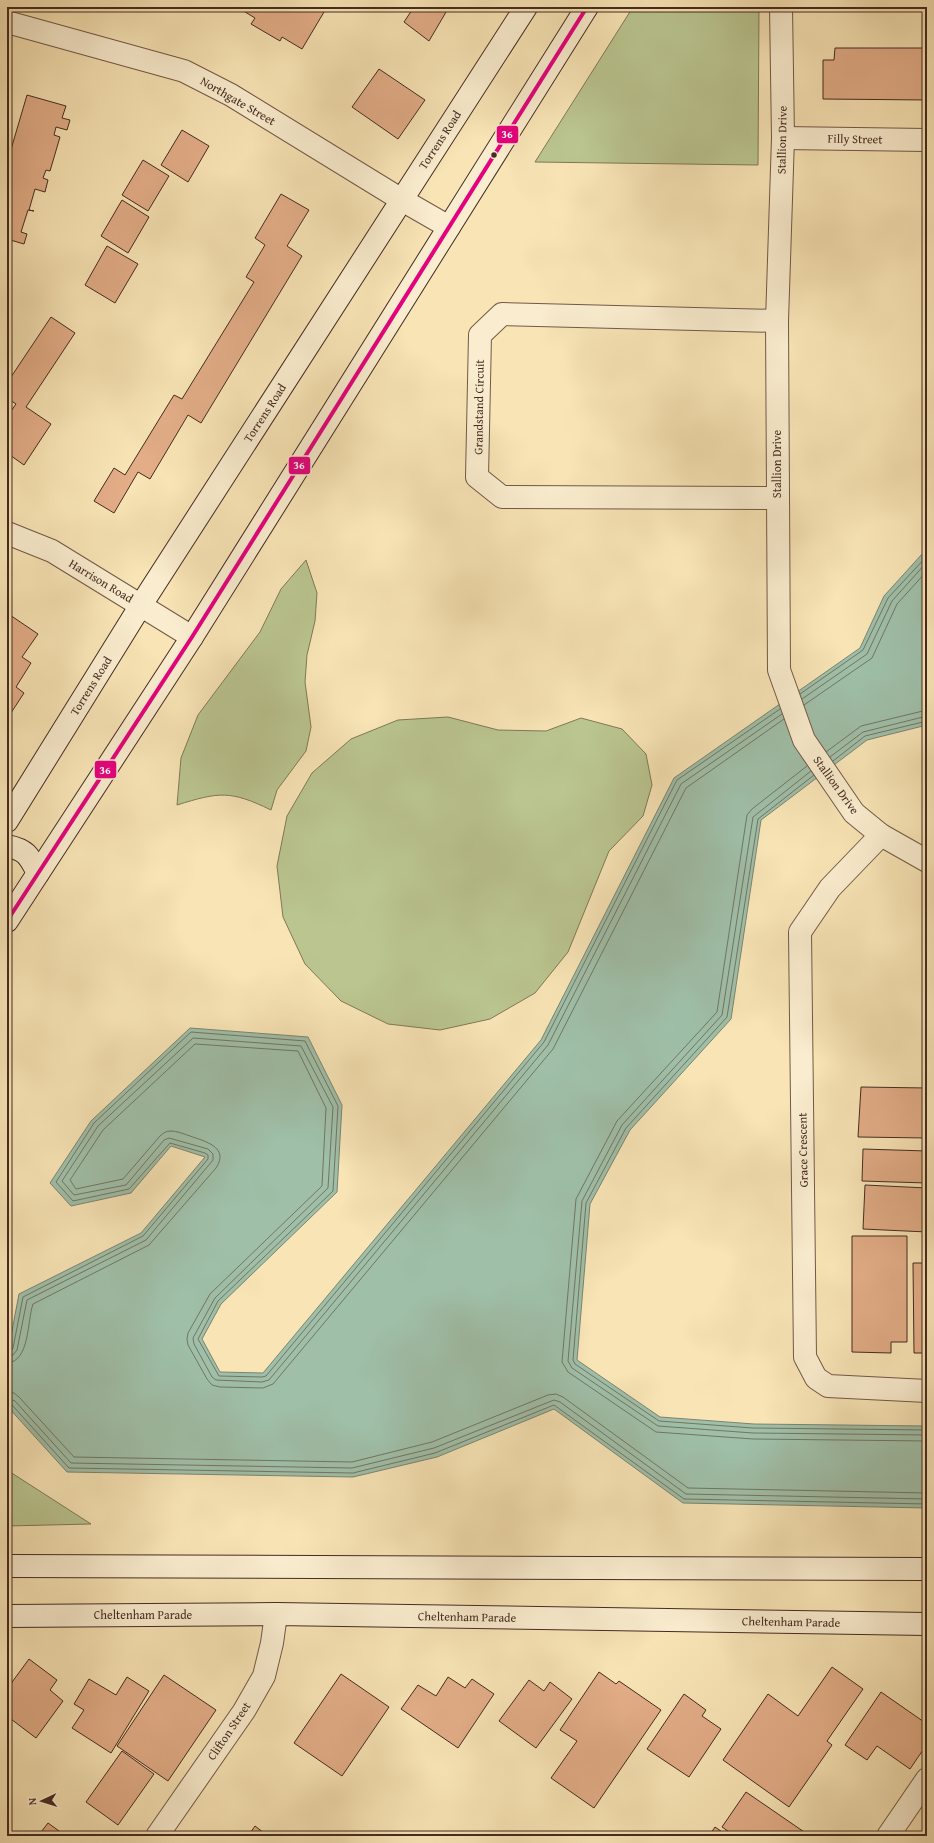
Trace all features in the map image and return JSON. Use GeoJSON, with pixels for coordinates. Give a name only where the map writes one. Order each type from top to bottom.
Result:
{"type":"FeatureCollection","features":[{"type":"Feature","properties":{"kind":"main road","name":"Torrens Road"},"geometry":{"type":"LineString","coordinates":[[7,821],[141,605],[526,7]]}},
{"type":"Feature","properties":{"kind":"main road"},"geometry":{"type":"LineString","coordinates":[[7,921],[192,637],[587,7]]}},
{"type":"Feature","properties":{"kind":"main road","name":"Stallion Drive"},"geometry":{"type":"LineString","coordinates":[[781,7],[783,138],[777,321],[779,670],[804,740],[854,813],[881,835],[927,861]]}},
{"type":"Feature","properties":{"kind":"main road","name":"Northgate Street"},"geometry":{"type":"LineString","coordinates":[[7,22],[184,71],[231,95],[402,200],[449,227]]}},
{"type":"Feature","properties":{"kind":"main road","name":"Filly Street"},"geometry":{"type":"LineString","coordinates":[[783,138],[927,140]]}},
{"type":"Feature","properties":{"kind":"main road","name":"Grandstand Circuit"},"geometry":{"type":"LineString","coordinates":[[777,321],[502,314],[480,335],[478,477],[502,497],[777,498]]}},
{"type":"Feature","properties":{"kind":"main road","name":"Harrison Road"},"geometry":{"type":"LineString","coordinates":[[7,533],[52,551],[192,637]]}},
{"type":"Feature","properties":{"kind":"main road","name":"Grace Crescent"},"geometry":{"type":"LineString","coordinates":[[881,835],[830,888],[800,932],[805,1357],[816,1378],[828,1386],[927,1391]]}},
{"type":"Feature","properties":{"kind":"main road"},"geometry":{"type":"LineString","coordinates":[[7,846],[20,849],[28,855],[38,873]]}},
{"type":"Feature","properties":{"kind":"main road"},"geometry":{"type":"LineString","coordinates":[[7,1566],[927,1569]]}},
{"type":"Feature","properties":{"kind":"main road","name":"Cheltenham Parade"},"geometry":{"type":"LineString","coordinates":[[7,1616],[276,1614],[927,1624]]}},
{"type":"Feature","properties":{"kind":"main road","name":"Clifton Street"},"geometry":{"type":"LineString","coordinates":[[157,1836],[244,1711],[264,1676],[272,1643],[276,1614]]}},
{"type":"Feature","properties":{"kind":"main road"},"geometry":{"type":"LineString","coordinates":[[888,1836],[927,1779]]}},
{"type":"Feature","properties":{"kind":"shaded area"},"geometry":{"type":"Polygon","coordinates":[[[633,7],[759,7],[758,165],[535,162],[633,7]]]}},
{"type":"Feature","properties":{"kind":"shaded area"},"geometry":{"type":"Polygon","coordinates":[[[306,560],[317,593],[315,621],[307,655],[305,682],[311,727],[306,751],[277,790],[271,810],[245,799],[224,795],[204,797],[177,805],[181,758],[198,715],[260,632],[281,589],[306,560]]]}},
{"type":"Feature","properties":{"kind":"shaded area"},"geometry":{"type":"Polygon","coordinates":[[[448,717],[498,730],[546,731],[581,718],[622,729],[646,754],[652,785],[643,816],[609,851],[568,952],[535,993],[490,1019],[440,1030],[388,1024],[341,1001],[305,964],[283,917],[277,866],[287,816],[312,773],[351,739],[398,720],[448,717]]]}},
{"type":"Feature","properties":{"kind":"shaded area"},"geometry":{"type":"Polygon","coordinates":[[[7,1470],[91,1524],[7,1526],[7,1470]]]}},
{"type":"Feature","properties":{"kind":"water"},"geometry":{"type":"Polygon","coordinates":[[[927,552],[927,725],[867,740],[761,820],[731,1019],[630,1130],[590,1204],[577,1360],[660,1417],[754,1424],[927,1426],[927,1508],[683,1503],[554,1409],[437,1457],[353,1477],[67,1472],[7,1406],[7,1357],[19,1294],[141,1233],[205,1157],[171,1146],[131,1193],[71,1206],[50,1183],[91,1121],[190,1028],[308,1037],[342,1105],[337,1192],[221,1304],[202,1339],[220,1372],[263,1373],[541,1040],[674,778],[860,648],[884,596],[923,553],[927,552]]]}},
{"type":"Feature","properties":{"kind":"building"},"geometry":{"type":"Polygon","coordinates":[[[237,7],[327,7],[302,49],[282,37],[280,41],[251,24],[255,18],[237,7]]]}},
{"type":"Feature","properties":{"kind":"building"},"geometry":{"type":"Polygon","coordinates":[[[414,7],[449,7],[429,41],[404,22],[414,7]]]}},
{"type":"Feature","properties":{"kind":"building"},"geometry":{"type":"Polygon","coordinates":[[[835,48],[927,48],[927,100],[823,99],[823,60],[834,60],[835,48]]]}},
{"type":"Feature","properties":{"kind":"building"},"geometry":{"type":"Polygon","coordinates":[[[379,69],[425,100],[398,139],[352,107],[379,69]]]}},
{"type":"Feature","properties":{"kind":"building"},"geometry":{"type":"Polygon","coordinates":[[[27,95],[66,106],[62,118],[70,120],[67,130],[56,127],[54,135],[60,137],[50,171],[46,170],[43,178],[48,180],[45,192],[35,189],[29,210],[34,211],[28,210],[21,232],[27,234],[24,244],[7,239],[7,163],[27,95]]]}},
{"type":"Feature","properties":{"kind":"building"},"geometry":{"type":"Polygon","coordinates":[[[182,130],[209,146],[188,182],[161,165],[182,130]]]}},
{"type":"Feature","properties":{"kind":"building"},"geometry":{"type":"Polygon","coordinates":[[[143,160],[169,176],[148,211],[122,195],[143,160]]]}},
{"type":"Feature","properties":{"kind":"building"},"geometry":{"type":"Polygon","coordinates":[[[281,194],[309,210],[287,246],[302,256],[201,423],[188,415],[150,479],[138,472],[114,513],[94,501],[114,468],[125,475],[174,395],[182,399],[254,282],[246,277],[265,245],[255,238],[281,194]]]}},
{"type":"Feature","properties":{"kind":"building"},"geometry":{"type":"Polygon","coordinates":[[[122,200],[149,217],[128,253],[101,236],[122,200]]]}},
{"type":"Feature","properties":{"kind":"building"},"geometry":{"type":"Polygon","coordinates":[[[107,246],[138,264],[115,303],[85,285],[107,246]]]}},
{"type":"Feature","properties":{"kind":"building"},"geometry":{"type":"Polygon","coordinates":[[[51,317],[75,333],[26,407],[51,424],[24,465],[7,453],[7,417],[16,404],[7,398],[7,383],[51,317]]]}},
{"type":"Feature","properties":{"kind":"building"},"geometry":{"type":"Polygon","coordinates":[[[7,613],[38,634],[22,657],[31,663],[16,687],[24,693],[7,719],[7,613]]]}},
{"type":"Feature","properties":{"kind":"building"},"geometry":{"type":"Polygon","coordinates":[[[924,915],[927,915],[927,1022],[926,1022],[924,915]]]}},
{"type":"Feature","properties":{"kind":"building"},"geometry":{"type":"Polygon","coordinates":[[[861,1087],[927,1088],[927,1138],[858,1137],[861,1087]]]}},
{"type":"Feature","properties":{"kind":"building"},"geometry":{"type":"Polygon","coordinates":[[[863,1149],[927,1151],[927,1183],[862,1181],[863,1149]]]}},
{"type":"Feature","properties":{"kind":"building"},"geometry":{"type":"Polygon","coordinates":[[[865,1185],[927,1188],[927,1232],[863,1229],[865,1185]]]}},
{"type":"Feature","properties":{"kind":"building"},"geometry":{"type":"Polygon","coordinates":[[[852,1236],[907,1236],[907,1342],[891,1342],[891,1353],[852,1352],[852,1236]]]}},
{"type":"Feature","properties":{"kind":"building"},"geometry":{"type":"Polygon","coordinates":[[[913,1263],[927,1263],[927,1353],[914,1353],[913,1263]]]}},
{"type":"Feature","properties":{"kind":"building"},"geometry":{"type":"Polygon","coordinates":[[[29,1659],[57,1680],[50,1690],[63,1701],[36,1738],[7,1716],[7,1689],[29,1659]]]}},
{"type":"Feature","properties":{"kind":"building"},"geometry":{"type":"Polygon","coordinates":[[[832,1667],[863,1689],[827,1741],[832,1745],[789,1807],[723,1760],[768,1694],[798,1716],[832,1667]]]}},
{"type":"Feature","properties":{"kind":"building"},"geometry":{"type":"Polygon","coordinates":[[[599,1672],[616,1684],[619,1681],[661,1710],[594,1808],[551,1778],[577,1741],[560,1730],[599,1672]]]}},
{"type":"Feature","properties":{"kind":"building"},"geometry":{"type":"Polygon","coordinates":[[[341,1674],[389,1707],[342,1776],[294,1743],[341,1674]]]}},
{"type":"Feature","properties":{"kind":"building"},"geometry":{"type":"Polygon","coordinates":[[[164,1675],[216,1710],[168,1781],[117,1746],[164,1675]]]}},
{"type":"Feature","properties":{"kind":"building"},"geometry":{"type":"Polygon","coordinates":[[[127,1677],[149,1691],[111,1753],[72,1728],[84,1710],[74,1704],[89,1679],[116,1695],[127,1677]]]}},
{"type":"Feature","properties":{"kind":"building"},"geometry":{"type":"Polygon","coordinates":[[[448,1677],[465,1688],[472,1679],[494,1694],[458,1748],[401,1709],[418,1685],[436,1696],[448,1677]]]}},
{"type":"Feature","properties":{"kind":"building"},"geometry":{"type":"Polygon","coordinates":[[[529,1680],[544,1691],[550,1682],[572,1699],[536,1748],[499,1721],[529,1680]]]}},
{"type":"Feature","properties":{"kind":"building"},"geometry":{"type":"Polygon","coordinates":[[[881,1692],[927,1724],[927,1744],[910,1769],[877,1746],[867,1760],[845,1745],[881,1692]]]}},
{"type":"Feature","properties":{"kind":"building"},"geometry":{"type":"Polygon","coordinates":[[[684,1694],[706,1710],[702,1716],[721,1729],[689,1777],[647,1749],[684,1694]]]}},
{"type":"Feature","properties":{"kind":"building"},"geometry":{"type":"Polygon","coordinates":[[[122,1751],[154,1774],[118,1825],[86,1802],[122,1751]]]}},
{"type":"Feature","properties":{"kind":"building"},"geometry":{"type":"Polygon","coordinates":[[[746,1792],[810,1836],[735,1836],[722,1827],[746,1792]]]}},
{"type":"Feature","properties":{"kind":"building"},"geometry":{"type":"Polygon","coordinates":[[[48,1823],[66,1836],[38,1836],[48,1823]]]}},
{"type":"Feature","properties":{"kind":"building"},"geometry":{"type":"Polygon","coordinates":[[[255,1826],[268,1836],[248,1836],[255,1826]]]}},
{"type":"Feature","properties":{"kind":"building"},"geometry":{"type":"Polygon","coordinates":[[[715,1827],[728,1836],[709,1836],[715,1827]]]}},
{"type":"Feature","properties":{"kind":"building"},"geometry":{"type":"Polygon","coordinates":[[[272,1831],[279,1836],[268,1836],[272,1831]]]}},
{"type":"Feature","properties":{"kind":"transit line","name":"36"},"geometry":{"type":"LineString","coordinates":[[7,921],[192,637],[587,7]]}}]}
